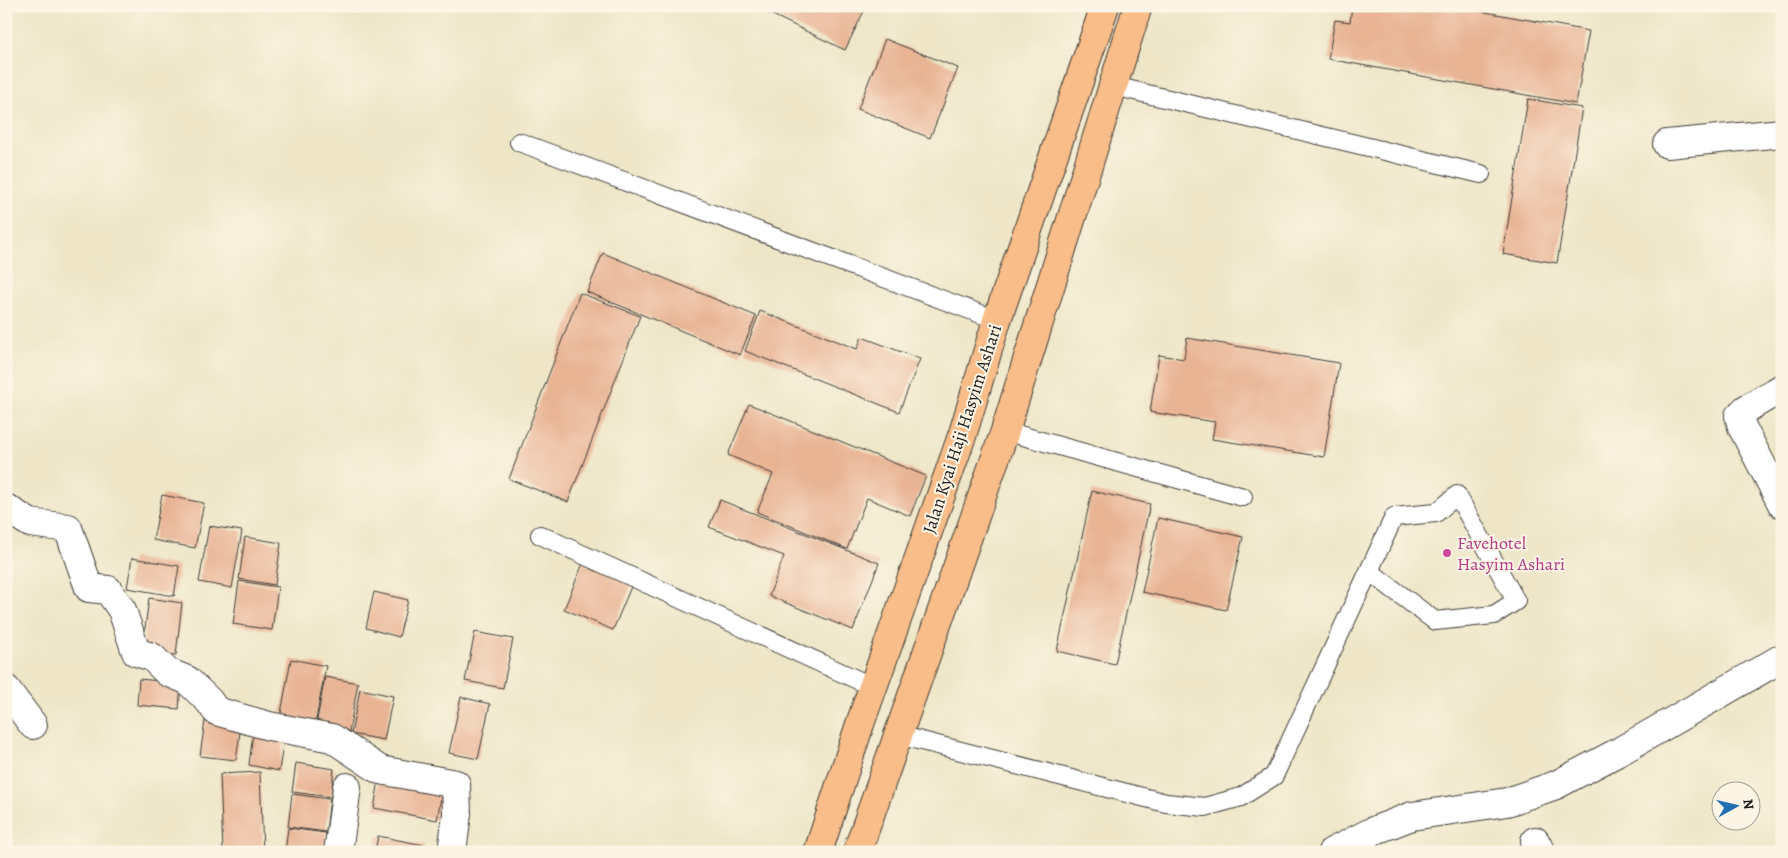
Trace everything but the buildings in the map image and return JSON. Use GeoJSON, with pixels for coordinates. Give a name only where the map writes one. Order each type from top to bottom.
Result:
{"type":"FeatureCollection","features":[{"type":"Feature","properties":{"kind":"main road","name":"Jalan Kyai Haji Hasyim Ashari"},"geometry":{"type":"LineString","coordinates":[[818,852],[873,687],[963,433],[997,320],[1105,6]]}},
{"type":"Feature","properties":{"kind":"main road"},"geometry":{"type":"LineString","coordinates":[[857,852],[1005,432],[1138,6]]}},
{"type":"Feature","properties":{"kind":"street"},"geometry":{"type":"LineString","coordinates":[[1667,144],[1782,133]]}},
{"type":"Feature","properties":{"kind":"street"},"geometry":{"type":"LineString","coordinates":[[1782,388],[1746,409],[1739,416],[1742,427],[1782,504]]}},
{"type":"Feature","properties":{"kind":"street"},"geometry":{"type":"LineString","coordinates":[[6,508],[30,523],[68,528],[89,588],[108,590],[122,610],[136,652],[152,656],[167,672],[187,680],[210,701],[216,711],[269,726],[332,738],[380,770],[456,784],[457,814],[452,852]]}},
{"type":"Feature","properties":{"kind":"street"},"geometry":{"type":"LineString","coordinates":[[1332,852],[1373,831],[1412,816],[1507,802],[1556,785],[1622,750],[1782,658]]}},
{"type":"Feature","properties":{"kind":"street"},"geometry":{"type":"LineString","coordinates":[[6,689],[33,725]]}},
{"type":"Feature","properties":{"kind":"street"},"geometry":{"type":"LineString","coordinates":[[338,852],[347,787]]}},
{"type":"Feature","properties":{"kind":"lane"},"geometry":{"type":"LineString","coordinates":[[1114,86],[1482,174]]}},
{"type":"Feature","properties":{"kind":"lane"},"geometry":{"type":"LineString","coordinates":[[519,142],[997,320]]}},
{"type":"Feature","properties":{"kind":"lane"},"geometry":{"type":"LineString","coordinates":[[1005,432],[1243,497]]}},
{"type":"Feature","properties":{"kind":"lane"},"geometry":{"type":"LineString","coordinates":[[898,735],[1166,803],[1205,807],[1241,797],[1274,776],[1369,571],[1394,518],[1436,513],[1457,495],[1516,601],[1494,616],[1435,621],[1369,571]]}},
{"type":"Feature","properties":{"kind":"lane"},"geometry":{"type":"LineString","coordinates":[[540,535],[873,687]]}},
{"type":"Feature","properties":{"kind":"place","name":"Favehotel Hasyim Ashari"},"geometry":{"type":"Point","coordinates":[1447,553]}}]}
